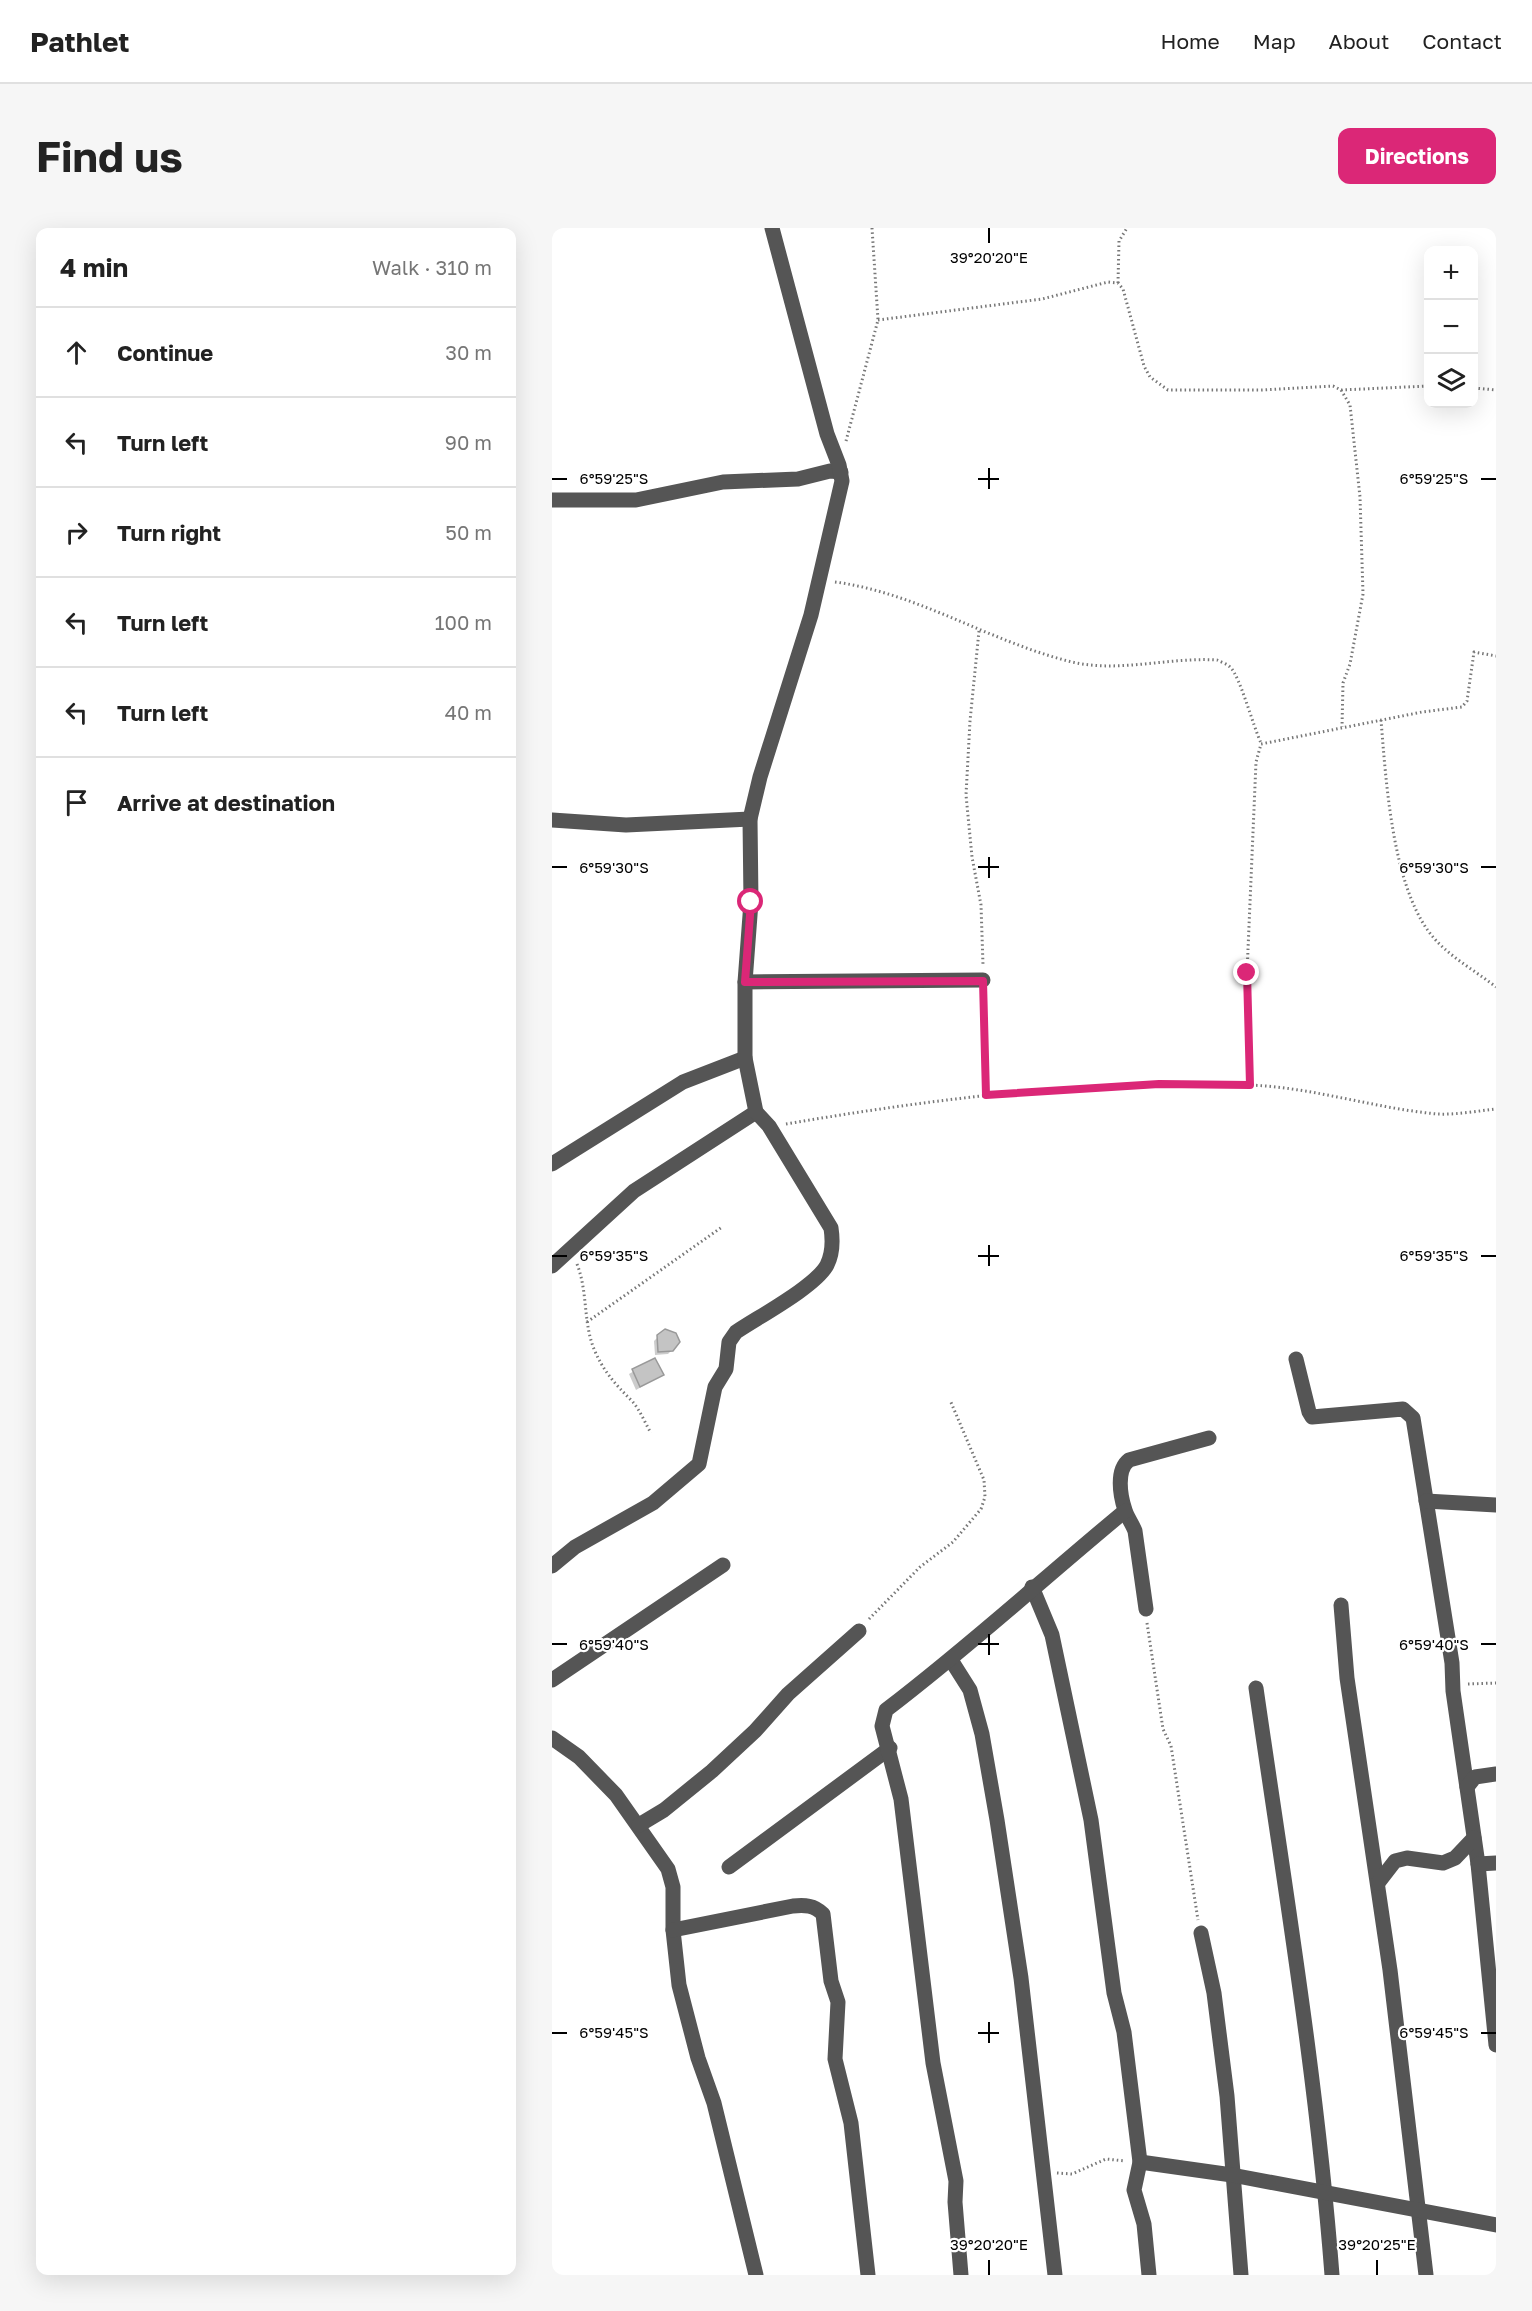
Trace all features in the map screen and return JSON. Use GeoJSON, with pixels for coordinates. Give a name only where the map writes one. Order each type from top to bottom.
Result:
{"type":"FeatureCollection","features":[{"type":"Feature","properties":{"kind":"street"},"geometry":{"type":"LineString","coordinates":[[552,1566],[575,1547],[653,1503],[699,1464],[715,1387],[726,1369],[729,1342],[736,1332],[814,1280],[827,1265],[833,1247],[831,1228],[769,1126],[756,1112],[745,1058],[745,982],[751,902],[750,819],[760,777],[811,615],[840,488],[840,468],[827,434],[772,228]]}},
{"type":"Feature","properties":{"kind":"street"},"geometry":{"type":"LineString","coordinates":[[552,500],[636,500],[723,482],[798,479],[840,468]]}},
{"type":"Feature","properties":{"kind":"street"},"geometry":{"type":"LineString","coordinates":[[552,820],[626,825],[750,819]]}},
{"type":"Feature","properties":{"kind":"street"},"geometry":{"type":"LineString","coordinates":[[745,982],[983,981]]}},
{"type":"Feature","properties":{"kind":"street"},"geometry":{"type":"LineString","coordinates":[[552,1164],[683,1082],[745,1058]]}},
{"type":"Feature","properties":{"kind":"street"},"geometry":{"type":"LineString","coordinates":[[552,1266],[634,1191],[756,1112]]}},
{"type":"Feature","properties":{"kind":"street"},"geometry":{"type":"LineString","coordinates":[[1296,1359],[1312,1417],[1403,1409],[1410,1413],[1452,1664],[1453,1691],[1478,1864],[1496,2045]]}},
{"type":"Feature","properties":{"kind":"street"},"geometry":{"type":"LineString","coordinates":[[1146,1610],[1137,1542],[1132,1519],[1125,1511],[1120,1473],[1122,1465],[1129,1460],[1209,1438]]}},
{"type":"Feature","properties":{"kind":"street"},"geometry":{"type":"LineString","coordinates":[[1426,1501],[1496,1505]]}},
{"type":"Feature","properties":{"kind":"street"},"geometry":{"type":"LineString","coordinates":[[961,2275],[955,2202],[956,2181],[933,2062],[901,1799],[890,1748],[882,1726],[886,1710],[951,1660],[1032,1587],[1125,1511]]}},
{"type":"Feature","properties":{"kind":"street"},"geometry":{"type":"LineString","coordinates":[[552,1680],[723,1565]]}},
{"type":"Feature","properties":{"kind":"street"},"geometry":{"type":"LineString","coordinates":[[1032,1587],[1052,1635],[1091,1820],[1114,1993],[1124,2031],[1140,2162],[1134,2190],[1144,2224],[1149,2275]]}},
{"type":"Feature","properties":{"kind":"street"},"geometry":{"type":"LineString","coordinates":[[1341,1605],[1347,1678],[1378,1883],[1426,2275]]}},
{"type":"Feature","properties":{"kind":"street"},"geometry":{"type":"LineString","coordinates":[[639,1825],[664,1810],[712,1771],[755,1731],[788,1694],[859,1631]]}},
{"type":"Feature","properties":{"kind":"street"},"geometry":{"type":"LineString","coordinates":[[951,1660],[970,1690],[986,1755],[1022,1978],[1055,2275]]}},
{"type":"Feature","properties":{"kind":"street"},"geometry":{"type":"LineString","coordinates":[[1256,1688],[1326,2194],[1332,2275]]}},
{"type":"Feature","properties":{"kind":"street"},"geometry":{"type":"LineString","coordinates":[[552,1738],[594,1772],[616,1795],[668,1869],[673,1887],[673,1930],[679,1985],[698,2058],[714,2103],[756,2275]]}},
{"type":"Feature","properties":{"kind":"street"},"geometry":{"type":"LineString","coordinates":[[729,1867],[890,1748]]}},
{"type":"Feature","properties":{"kind":"street"},"geometry":{"type":"LineString","coordinates":[[1467,1787],[1475,1777],[1496,1774]]}},
{"type":"Feature","properties":{"kind":"street"},"geometry":{"type":"LineString","coordinates":[[1378,1883],[1395,1861],[1407,1858],[1443,1863],[1455,1858],[1474,1838]]}},
{"type":"Feature","properties":{"kind":"street"},"geometry":{"type":"LineString","coordinates":[[1478,1864],[1496,1863]]}},
{"type":"Feature","properties":{"kind":"street"},"geometry":{"type":"LineString","coordinates":[[673,1930],[793,1906],[808,1905],[818,1908],[823,1914],[831,1981],[838,2002],[835,2059],[851,2123],[868,2275]]}},
{"type":"Feature","properties":{"kind":"street"},"geometry":{"type":"LineString","coordinates":[[1201,1933],[1218,2027],[1232,2143],[1232,2175],[1241,2275]]}},
{"type":"Feature","properties":{"kind":"street"},"geometry":{"type":"LineString","coordinates":[[1140,2162],[1232,2175],[1496,2225]]}},
{"type":"Feature","properties":{"kind":"path"},"geometry":{"type":"LineString","coordinates":[[840,468],[878,320],[872,228]]}},
{"type":"Feature","properties":{"kind":"path"},"geometry":{"type":"LineString","coordinates":[[1127,228],[1119,241],[1118,283],[1123,289],[1144,366],[1150,377],[1168,390],[1262,390],[1318,385],[1333,386],[1341,390],[1424,386]]}},
{"type":"Feature","properties":{"kind":"path"},"geometry":{"type":"LineString","coordinates":[[878,320],[1042,299],[1108,282],[1118,283]]}},
{"type":"Feature","properties":{"kind":"path"},"geometry":{"type":"LineString","coordinates":[[1478,388],[1496,390]]}},
{"type":"Feature","properties":{"kind":"path"},"geometry":{"type":"LineString","coordinates":[[1341,390],[1350,405],[1354,431],[1363,562],[1363,594],[1350,664],[1342,684],[1342,727]]}},
{"type":"Feature","properties":{"kind":"path"},"geometry":{"type":"LineString","coordinates":[[818,580],[861,586],[902,597],[979,630],[1044,654],[1104,666],[1172,663],[1199,659],[1217,660],[1229,666],[1238,679],[1250,720],[1261,744],[1256,762],[1248,920],[1250,1085]]}},
{"type":"Feature","properties":{"kind":"path"},"geometry":{"type":"LineString","coordinates":[[979,630],[970,721],[966,795],[972,857],[981,905],[986,1095]]}},
{"type":"Feature","properties":{"kind":"path"},"geometry":{"type":"LineString","coordinates":[[1261,744],[1342,727],[1462,707],[1467,701],[1474,652],[1496,656]]}},
{"type":"Feature","properties":{"kind":"path"},"geometry":{"type":"LineString","coordinates":[[1381,720],[1387,788],[1406,886],[1434,938],[1447,952],[1496,987]]}},
{"type":"Feature","properties":{"kind":"path"},"geometry":{"type":"LineString","coordinates":[[769,1126],[986,1095],[1159,1084],[1250,1085],[1318,1092],[1438,1114],[1496,1109]]}},
{"type":"Feature","properties":{"kind":"path"},"geometry":{"type":"LineString","coordinates":[[587,1322],[722,1227]]}},
{"type":"Feature","properties":{"kind":"path"},"geometry":{"type":"LineString","coordinates":[[571,1250],[583,1280],[587,1322],[594,1349],[608,1375],[619,1391],[633,1402],[651,1433]]}},
{"type":"Feature","properties":{"kind":"path"},"geometry":{"type":"LineString","coordinates":[[859,1631],[920,1567],[953,1542],[981,1509],[985,1497],[984,1480],[950,1400]]}},
{"type":"Feature","properties":{"kind":"path"},"geometry":{"type":"LineString","coordinates":[[1146,1610],[1163,1729],[1171,1746],[1201,1933]]}},
{"type":"Feature","properties":{"kind":"path"},"geometry":{"type":"LineString","coordinates":[[1453,1691],[1463,1684],[1496,1683]]}},
{"type":"Feature","properties":{"kind":"path"},"geometry":{"type":"LineString","coordinates":[[1044,2170],[1072,2174],[1106,2159],[1140,2162]]}},
{"type":"Feature","properties":{"kind":"building"},"geometry":{"type":"Polygon","coordinates":[[[665,1329],[676,1333],[680,1342],[673,1351],[658,1352],[657,1335],[665,1329]]]}},
{"type":"Feature","properties":{"kind":"building"},"geometry":{"type":"Polygon","coordinates":[[[655,1358],[664,1375],[640,1387],[632,1369],[655,1358]]]}},
{"type":"Feature","properties":{"kind":"route"},"geometry":{"type":"LineString","coordinates":[[751,902],[745,982],[983,981],[986,1095],[1159,1084],[1250,1085],[1247,973]]}}]}
